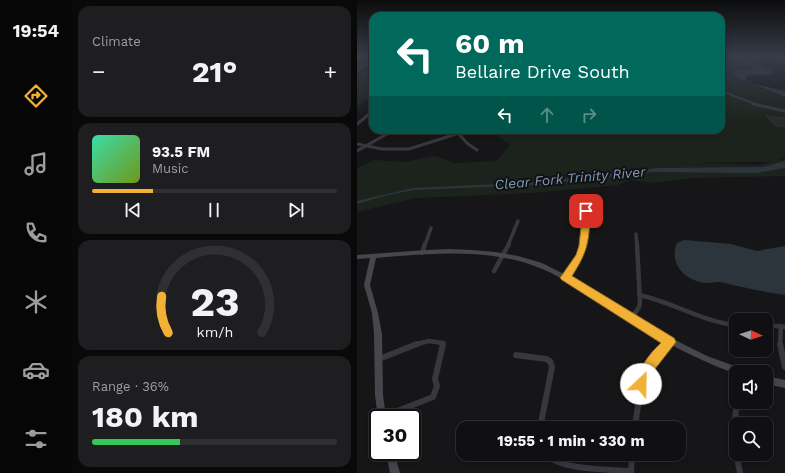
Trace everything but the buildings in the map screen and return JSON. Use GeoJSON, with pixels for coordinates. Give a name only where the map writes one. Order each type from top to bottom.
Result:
{"type":"FeatureCollection","features":[{"type":"Feature","properties":{"kind":"street"},"geometry":{"type":"LineString","coordinates":[[725,94],[753,104],[785,111]]}},
{"type":"Feature","properties":{"kind":"street"},"geometry":{"type":"LineString","coordinates":[[357,124],[369,114]]}},
{"type":"Feature","properties":{"kind":"street"},"geometry":{"type":"LineString","coordinates":[[357,151],[387,134]]}},
{"type":"Feature","properties":{"kind":"street"},"geometry":{"type":"LineString","coordinates":[[357,144],[396,150],[409,149],[458,134],[477,150]]}},
{"type":"Feature","properties":{"kind":"street"},"geometry":{"type":"LineString","coordinates":[[565,278],[580,256],[583,246],[586,211]]}},
{"type":"Feature","properties":{"kind":"street"},"geometry":{"type":"LineString","coordinates":[[493,271],[504,255],[518,221]]}},
{"type":"Feature","properties":{"kind":"street"},"geometry":{"type":"LineString","coordinates":[[422,253],[431,228]]}},
{"type":"Feature","properties":{"kind":"street"},"geometry":{"type":"LineString","coordinates":[[631,319],[639,307],[636,234]]}},
{"type":"Feature","properties":{"kind":"street"},"geometry":{"type":"LineString","coordinates":[[357,258],[422,253],[484,252],[504,255],[540,265],[565,278],[686,351],[729,368]]}},
{"type":"Feature","properties":{"kind":"street"},"geometry":{"type":"LineString","coordinates":[[373,256],[367,285],[375,313],[381,409]]}},
{"type":"Feature","properties":{"kind":"street"},"geometry":{"type":"LineString","coordinates":[[639,295],[662,300],[721,324],[729,325]]}},
{"type":"Feature","properties":{"kind":"street"},"geometry":{"type":"LineString","coordinates":[[773,326],[783,327]]}},
{"type":"Feature","properties":{"kind":"street"},"geometry":{"type":"LineString","coordinates":[[783,327],[785,335]]}},
{"type":"Feature","properties":{"kind":"street"},"geometry":{"type":"LineString","coordinates":[[783,327],[780,348],[785,367]]}},
{"type":"Feature","properties":{"kind":"street"},"geometry":{"type":"LineString","coordinates":[[379,359],[420,343],[432,341],[443,343],[435,379],[437,386],[433,397],[402,409]]}},
{"type":"Feature","properties":{"kind":"street"},"geometry":{"type":"LineString","coordinates":[[636,421],[641,384],[645,371],[657,355],[670,342]]}},
{"type":"Feature","properties":{"kind":"street"},"geometry":{"type":"LineString","coordinates":[[516,355],[546,359],[550,361],[552,367],[541,421]]}},
{"type":"Feature","properties":{"kind":"street"},"geometry":{"type":"LineString","coordinates":[[773,381],[785,384]]}},
{"type":"Feature","properties":{"kind":"street"},"geometry":{"type":"LineString","coordinates":[[736,409],[733,436],[740,473]]}},
{"type":"Feature","properties":{"kind":"street"},"geometry":{"type":"LineString","coordinates":[[392,461],[395,473]]}},
{"type":"Feature","properties":{"kind":"street"},"geometry":{"type":"LineString","coordinates":[[554,461],[562,464],[631,472],[632,461]]}},
{"type":"Feature","properties":{"kind":"shaded area"},"geometry":{"type":"Polygon","coordinates":[[[357,79],[369,79],[369,98],[357,107],[357,79]]]}},
{"type":"Feature","properties":{"kind":"shaded area"},"geometry":{"type":"Polygon","coordinates":[[[725,79],[745,79],[744,81],[785,98],[785,157],[777,160],[785,159],[785,176],[693,178],[654,183],[630,180],[618,185],[533,193],[416,198],[357,212],[357,168],[374,160],[404,162],[435,156],[454,163],[497,161],[510,145],[498,136],[500,134],[725,134],[725,79]],[[770,162],[698,163],[759,165],[770,162]]]}},
{"type":"Feature","properties":{"kind":"shaded area"},"geometry":{"type":"Polygon","coordinates":[[[741,79],[746,79],[754,84],[785,91],[785,97],[741,79]]]}},
{"type":"Feature","properties":{"kind":"shaded area"},"geometry":{"type":"Polygon","coordinates":[[[785,161],[785,168],[756,173],[651,172],[537,185],[414,190],[388,195],[357,204],[357,201],[413,188],[543,182],[657,168],[763,167],[785,161]]]}},
{"type":"Feature","properties":{"kind":"shaded area"},"geometry":{"type":"Polygon","coordinates":[[[684,240],[731,244],[757,251],[785,246],[785,295],[722,282],[707,283],[692,279],[681,270],[677,265],[675,258],[677,243],[684,240]]]}},
{"type":"Feature","properties":{"kind":"route"},"geometry":{"type":"LineString","coordinates":[[586,211],[583,246],[580,256],[565,278],[670,342],[657,355],[645,371],[641,384]]}},
{"type":"Feature","properties":{"kind":"water label","name":"Clear Fork Trinity River"},"geometry":{"type":"Point","coordinates":[570,178]}}]}
